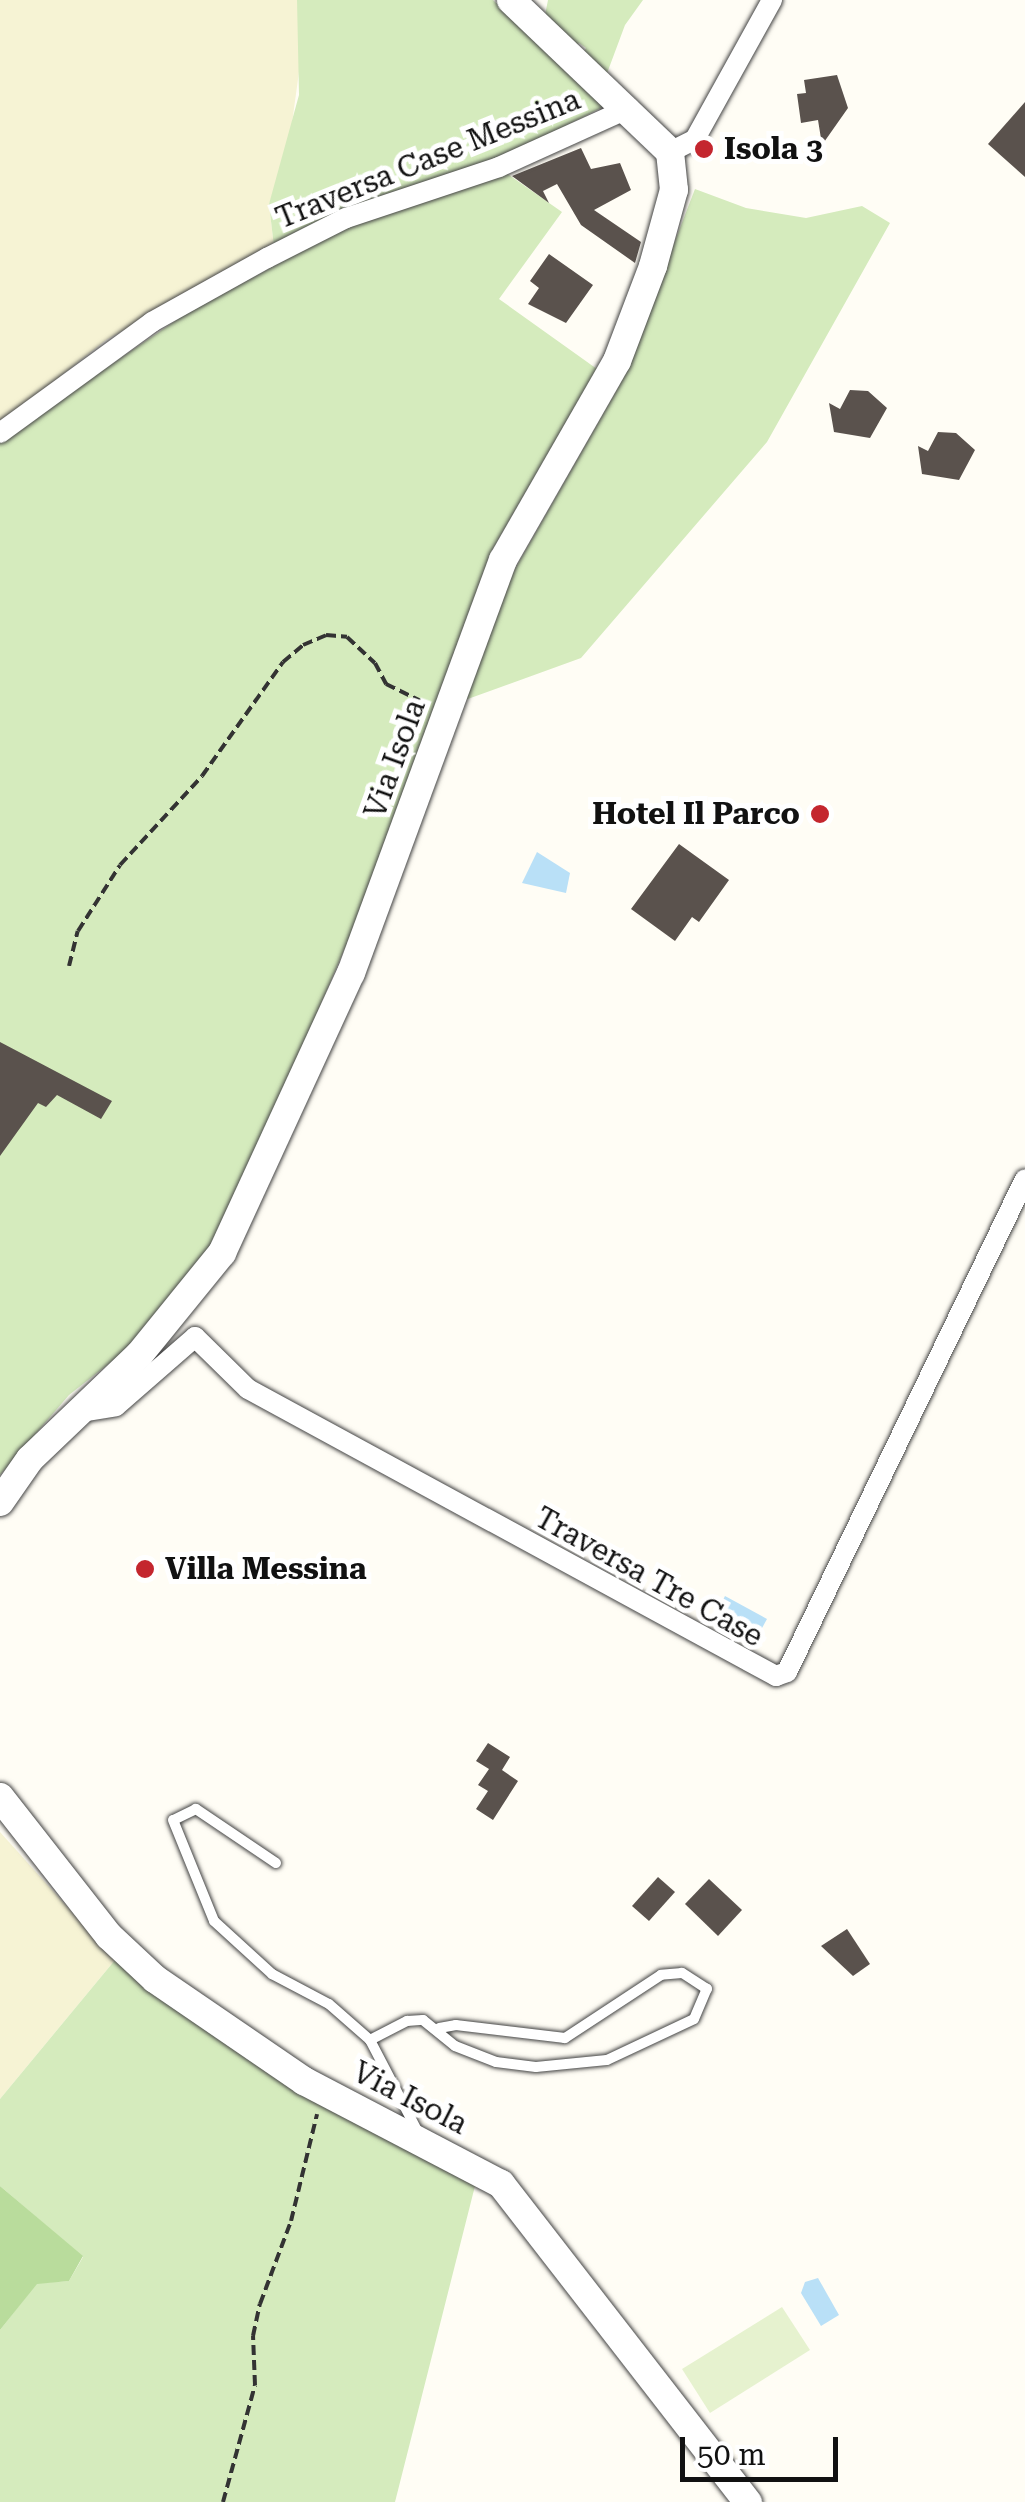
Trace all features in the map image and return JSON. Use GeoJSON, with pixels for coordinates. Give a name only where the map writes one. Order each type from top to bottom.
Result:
{"type":"FeatureCollection","features":[{"type":"Feature","properties":{"kind":"street"},"geometry":{"type":"LineString","coordinates":[[511,0],[630,108],[670,152],[695,139],[772,0]]}},
{"type":"Feature","properties":{"kind":"street","name":"Traversa Case Messina"},"geometry":{"type":"LineString","coordinates":[[0,433],[152,322],[266,258],[346,218],[498,167],[630,108]]}},
{"type":"Feature","properties":{"kind":"street","name":"Via Isola"},"geometry":{"type":"LineString","coordinates":[[0,1502],[30,1459],[162,1330],[222,1253],[351,973],[504,560],[602,389],[635,315],[674,190],[670,152]]}},
{"type":"Feature","properties":{"kind":"street","name":"Traversa Tre Case"},"geometry":{"type":"LineString","coordinates":[[80,1412],[116,1406],[195,1336],[248,1389],[776,1676],[787,1672],[1025,1179]]}},
{"type":"Feature","properties":{"kind":"street","name":"Via Isola"},"geometry":{"type":"LineString","coordinates":[[0,1799],[124,1952],[224,2029],[321,2090],[481,2170],[519,2204],[748,2502]]}},
{"type":"Feature","properties":{"kind":"lane"},"geometry":{"type":"LineString","coordinates":[[276,1863],[196,1810],[173,1820],[214,1922],[272,1974],[329,2004],[370,2040],[422,2140]]}},
{"type":"Feature","properties":{"kind":"lane"},"geometry":{"type":"LineString","coordinates":[[370,2040],[407,2021],[439,2028],[565,2038],[661,1975],[682,1972],[708,1989],[694,2020],[607,2060],[536,2067],[496,2062],[455,2046],[439,2028]]}},
{"type":"Feature","properties":{"kind":"path"},"geometry":{"type":"LineString","coordinates":[[69,966],[78,930],[120,865],[202,776],[283,662],[303,646],[326,635],[347,637],[399,694],[449,708]]}},
{"type":"Feature","properties":{"kind":"path"},"geometry":{"type":"LineString","coordinates":[[224,2502],[255,2385],[253,2336],[260,2304],[291,2221],[321,2090]]}},
{"type":"Feature","properties":{"kind":"shaded area"},"geometry":{"type":"Polygon","coordinates":[[[0,0],[297,0],[303,42],[288,153],[269,204],[274,247],[106,340],[0,424],[0,0]]]}},
{"type":"Feature","properties":{"kind":"shaded area"},"geometry":{"type":"Polygon","coordinates":[[[0,1832],[115,1960],[0,2099],[0,1832]]]}},
{"type":"Feature","properties":{"kind":"green space"},"geometry":{"type":"Polygon","coordinates":[[[297,0],[493,0],[603,107],[495,161],[274,247],[269,204],[299,95],[297,0]]]}},
{"type":"Feature","properties":{"kind":"green space"},"geometry":{"type":"Polygon","coordinates":[[[548,0],[643,0],[625,25],[606,76],[582,55],[586,48],[579,43],[574,48],[545,15],[548,0]]]}},
{"type":"Feature","properties":{"kind":"green space"},"geometry":{"type":"Polygon","coordinates":[[[502,170],[562,212],[499,299],[597,369],[491,552],[350,936],[216,1249],[135,1343],[69,1395],[0,1475],[0,440],[184,315],[344,228],[502,170]]]}},
{"type":"Feature","properties":{"kind":"green space"},"geometry":{"type":"Polygon","coordinates":[[[695,189],[746,208],[806,218],[862,206],[890,223],[767,442],[581,658],[465,700],[503,590],[619,386],[695,189]]]}},
{"type":"Feature","properties":{"kind":"green space"},"geometry":{"type":"Polygon","coordinates":[[[115,1960],[476,2182],[395,2502],[0,2502],[0,2330],[37,2283],[69,2281],[83,2257],[0,2186],[0,2099],[115,1960]]]}},
{"type":"Feature","properties":{"kind":"green space"},"geometry":{"type":"Polygon","coordinates":[[[0,2186],[83,2256],[69,2281],[37,2284],[0,2330],[0,2186]]]}},
{"type":"Feature","properties":{"kind":"green space"},"geometry":{"type":"Polygon","coordinates":[[[782,2307],[810,2350],[710,2413],[682,2369],[782,2307]]]}},
{"type":"Feature","properties":{"kind":"water"},"geometry":{"type":"Polygon","coordinates":[[[537,852],[570,873],[566,893],[522,883],[537,852]]]}},
{"type":"Feature","properties":{"kind":"water"},"geometry":{"type":"Polygon","coordinates":[[[725,1596],[767,1619],[756,1639],[714,1617],[725,1596]]]}},
{"type":"Feature","properties":{"kind":"water"},"geometry":{"type":"Polygon","coordinates":[[[818,2278],[839,2315],[821,2326],[801,2293],[805,2282],[818,2278]]]}},
{"type":"Feature","properties":{"kind":"building"},"geometry":{"type":"Polygon","coordinates":[[[837,75],[848,108],[822,145],[818,120],[801,123],[797,94],[806,93],[804,80],[837,75]]]}},
{"type":"Feature","properties":{"kind":"building"},"geometry":{"type":"Polygon","coordinates":[[[1025,102],[1025,177],[988,144],[1025,102]]]}},
{"type":"Feature","properties":{"kind":"building"},"geometry":{"type":"Polygon","coordinates":[[[581,148],[591,169],[620,163],[631,190],[594,210],[641,242],[635,263],[581,225],[557,184],[543,191],[549,203],[512,176],[581,148]]]}},
{"type":"Feature","properties":{"kind":"building"},"geometry":{"type":"Polygon","coordinates":[[[549,254],[593,285],[566,323],[528,304],[539,288],[530,281],[549,254]]]}},
{"type":"Feature","properties":{"kind":"building"},"geometry":{"type":"Polygon","coordinates":[[[850,390],[868,391],[887,408],[870,438],[834,432],[829,403],[840,409],[850,390]]]}},
{"type":"Feature","properties":{"kind":"building"},"geometry":{"type":"Polygon","coordinates":[[[938,432],[956,433],[975,450],[959,480],[922,474],[918,446],[928,451],[938,432]]]}},
{"type":"Feature","properties":{"kind":"building"},"geometry":{"type":"Polygon","coordinates":[[[679,844],[729,880],[699,922],[692,917],[675,941],[631,909],[679,844]]]}},
{"type":"Feature","properties":{"kind":"building"},"geometry":{"type":"Polygon","coordinates":[[[0,1042],[112,1101],[101,1119],[57,1095],[46,1107],[38,1103],[0,1156],[0,1042]]]}},
{"type":"Feature","properties":{"kind":"building"},"geometry":{"type":"Polygon","coordinates":[[[488,1743],[510,1757],[502,1770],[518,1781],[493,1820],[476,1809],[488,1791],[478,1785],[489,1769],[476,1761],[488,1743]]]}},
{"type":"Feature","properties":{"kind":"building"},"geometry":{"type":"Polygon","coordinates":[[[658,1877],[675,1892],[649,1921],[632,1906],[658,1877]]]}},
{"type":"Feature","properties":{"kind":"building"},"geometry":{"type":"Polygon","coordinates":[[[709,1879],[742,1910],[718,1936],[685,1904],[709,1879]]]}},
{"type":"Feature","properties":{"kind":"building"},"geometry":{"type":"Polygon","coordinates":[[[847,1929],[870,1964],[853,1976],[821,1946],[847,1929]]]}},
{"type":"Feature","properties":{"kind":"place","name":"Isola 3"},"geometry":{"type":"Point","coordinates":[704,149]}},
{"type":"Feature","properties":{"kind":"place","name":"Hotel Il Parco"},"geometry":{"type":"Point","coordinates":[820,814]}},
{"type":"Feature","properties":{"kind":"place","name":"Villa Messina"},"geometry":{"type":"Point","coordinates":[145,1569]}}]}
